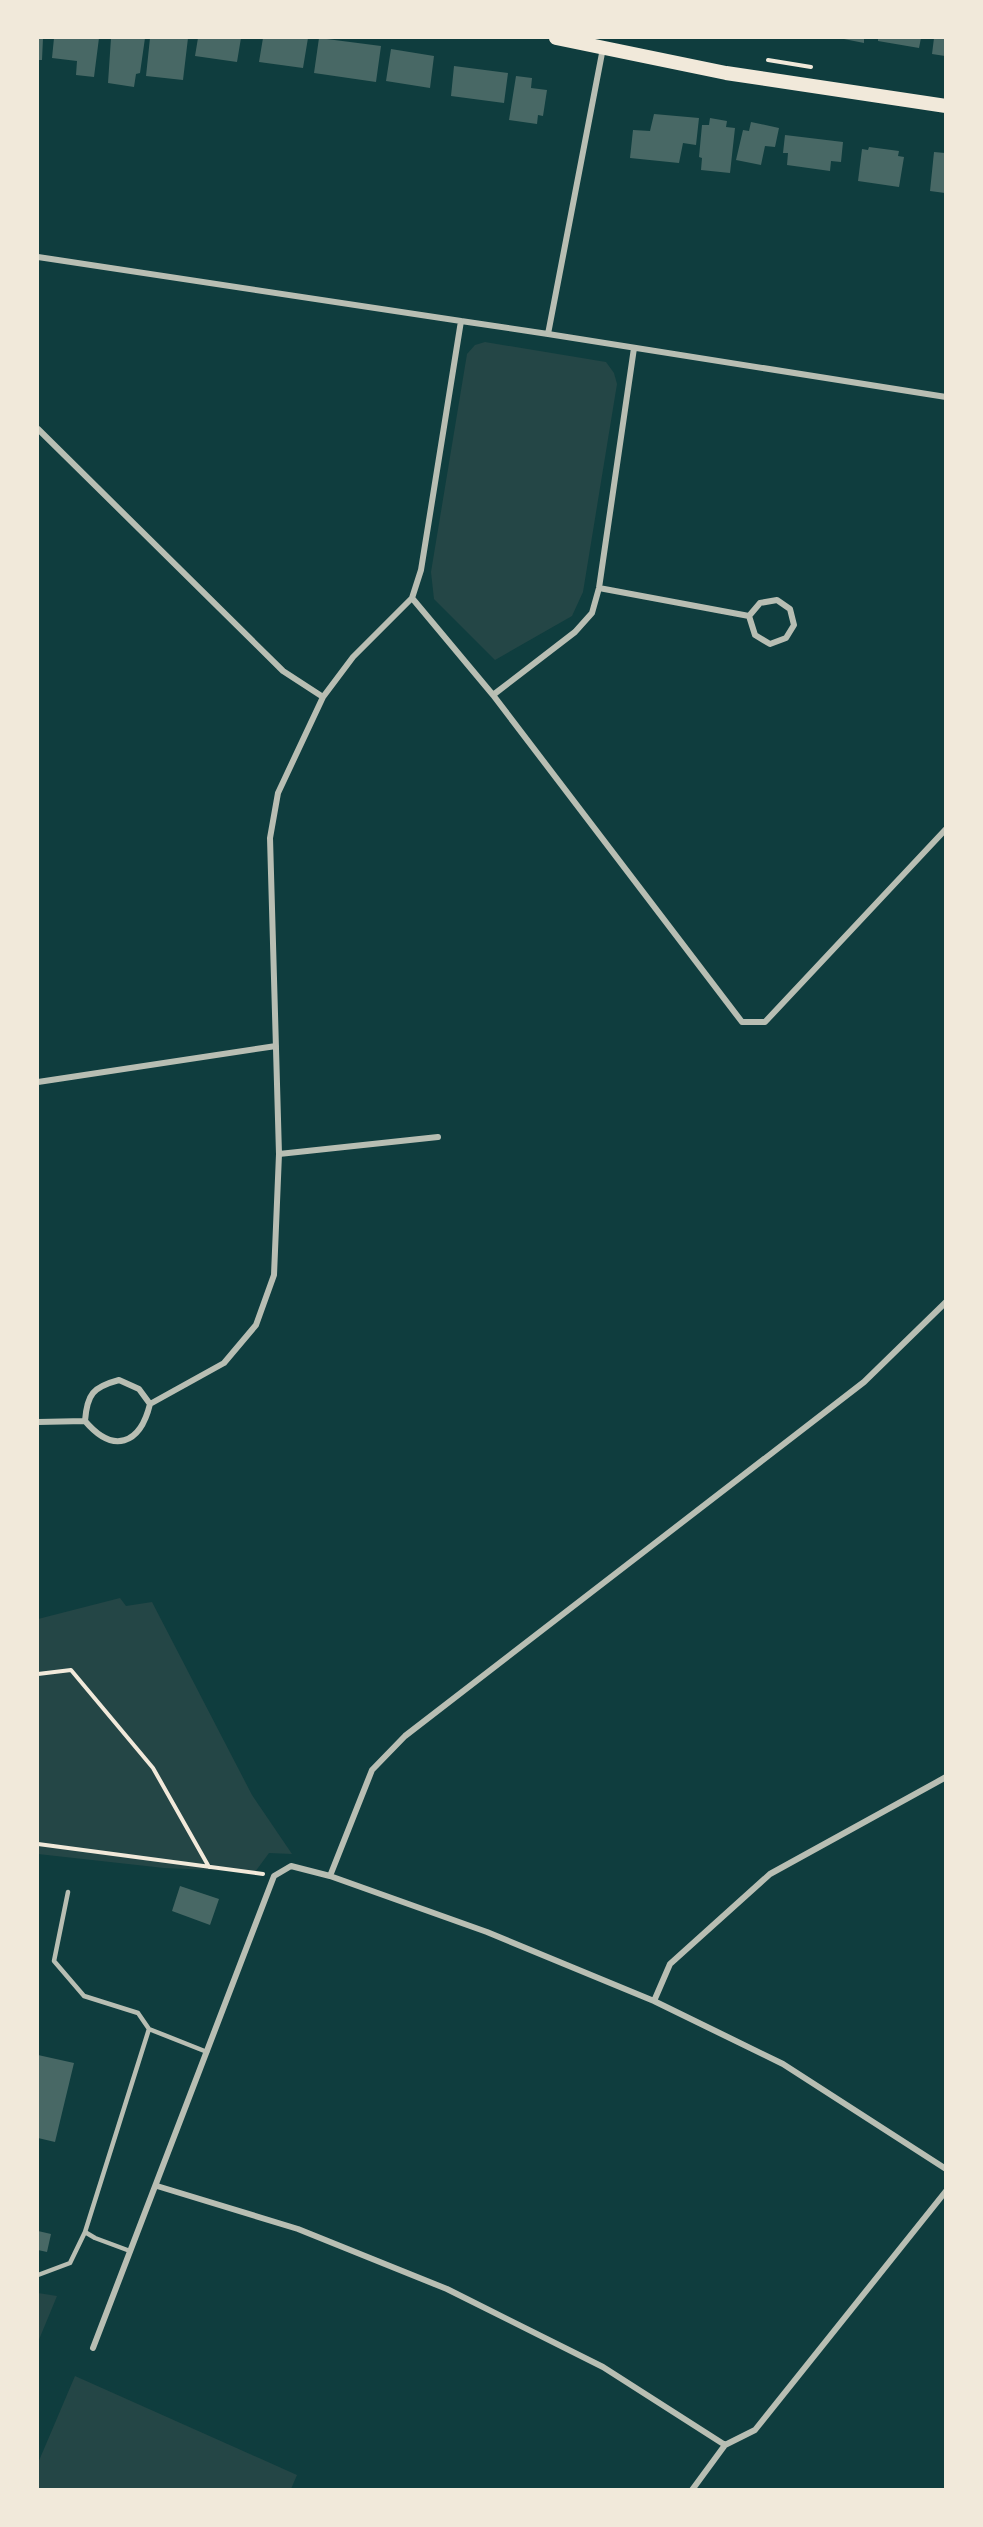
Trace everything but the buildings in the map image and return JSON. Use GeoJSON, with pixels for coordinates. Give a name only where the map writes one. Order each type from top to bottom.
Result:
{"type":"FeatureCollection","features":[{"type":"Feature","properties":{"kind":"main road"},"geometry":{"type":"LineString","coordinates":[[556,38],[726,74],[945,106]]}},
{"type":"Feature","properties":{"kind":"street"},"geometry":{"type":"LineString","coordinates":[[548,334],[603,48]]}},
{"type":"Feature","properties":{"kind":"street"},"geometry":{"type":"LineString","coordinates":[[38,257],[945,397]]}},
{"type":"Feature","properties":{"kind":"street"},"geometry":{"type":"LineString","coordinates":[[150,1404],[139,1389],[119,1380],[110,1382],[100,1385],[87,1402],[85,1421],[98,1437],[118,1442],[136,1435],[146,1421],[150,1404],[224,1363],[256,1325],[274,1275],[279,1154],[270,838],[278,793],[324,697],[353,657],[412,598],[421,570],[461,321]]}},
{"type":"Feature","properties":{"kind":"street"},"geometry":{"type":"LineString","coordinates":[[493,695],[575,632],[592,614],[599,588],[634,348]]}},
{"type":"Feature","properties":{"kind":"street"},"geometry":{"type":"LineString","coordinates":[[38,429],[283,671],[324,697]]}},
{"type":"Feature","properties":{"kind":"street"},"geometry":{"type":"LineString","coordinates":[[599,588],[749,616]]}},
{"type":"Feature","properties":{"kind":"street"},"geometry":{"type":"LineString","coordinates":[[412,598],[493,695],[742,1022],[765,1022],[945,829]]}},
{"type":"Feature","properties":{"kind":"street"},"geometry":{"type":"LineString","coordinates":[[777,600],[790,609],[794,625],[786,638],[771,644],[755,635],[749,616],[760,603],[777,600]]}},
{"type":"Feature","properties":{"kind":"street"},"geometry":{"type":"LineString","coordinates":[[38,1076],[38,1082],[276,1046]]}},
{"type":"Feature","properties":{"kind":"street"},"geometry":{"type":"LineString","coordinates":[[279,1154],[438,1137]]}},
{"type":"Feature","properties":{"kind":"street"},"geometry":{"type":"LineString","coordinates":[[330,1876],[372,1770],[405,1736],[864,1382],[945,1302]]}},
{"type":"Feature","properties":{"kind":"street"},"geometry":{"type":"LineString","coordinates":[[38,1422],[85,1421]]}},
{"type":"Feature","properties":{"kind":"street"},"geometry":{"type":"LineString","coordinates":[[654,2001],[670,1964],[770,1874],[945,1778]]}},
{"type":"Feature","properties":{"kind":"street"},"geometry":{"type":"LineString","coordinates":[[93,2348],[274,1876],[291,1866],[330,1876],[487,1932],[654,2001],[783,2064],[945,2169]]}},
{"type":"Feature","properties":{"kind":"street"},"geometry":{"type":"LineString","coordinates":[[157,2186],[298,2229],[447,2289],[603,2367],[725,2445]]}},
{"type":"Feature","properties":{"kind":"street"},"geometry":{"type":"LineString","coordinates":[[692,2490],[725,2445],[755,2430],[945,2191]]}},
{"type":"Feature","properties":{"kind":"lane"},"geometry":{"type":"LineString","coordinates":[[68,1892],[54,1961],[84,1996],[138,2013],[149,2029],[207,2052]]}},
{"type":"Feature","properties":{"kind":"lane"},"geometry":{"type":"LineString","coordinates":[[38,2275],[70,2263],[85,2232],[149,2029]]}},
{"type":"Feature","properties":{"kind":"lane"},"geometry":{"type":"LineString","coordinates":[[85,2232],[130,2251]]}},
{"type":"Feature","properties":{"kind":"path"},"geometry":{"type":"LineString","coordinates":[[38,1674],[71,1670],[153,1768],[209,1867]]}},
{"type":"Feature","properties":{"kind":"path"},"geometry":{"type":"LineString","coordinates":[[38,1844],[274,1876]]}},
{"type":"Feature","properties":{"kind":"shaded area"},"geometry":{"type":"Polygon","coordinates":[[[485,342],[606,362],[614,373],[617,384],[583,592],[572,616],[495,660],[434,599],[431,572],[467,354],[475,345],[485,342]]]}},
{"type":"Feature","properties":{"kind":"shaded area"},"geometry":{"type":"Polygon","coordinates":[[[120,1598],[126,1606],[152,1602],[252,1795],[292,1854],[269,1853],[255,1872],[164,1868],[38,1854],[38,1619],[120,1598]]]}},
{"type":"Feature","properties":{"kind":"shaded area"},"geometry":{"type":"Polygon","coordinates":[[[38,2293],[57,2296],[38,2342],[38,2293]]]}},
{"type":"Feature","properties":{"kind":"shaded area"},"geometry":{"type":"Polygon","coordinates":[[[75,2376],[297,2475],[291,2489],[38,2489],[38,2463],[75,2376]]]}}]}
